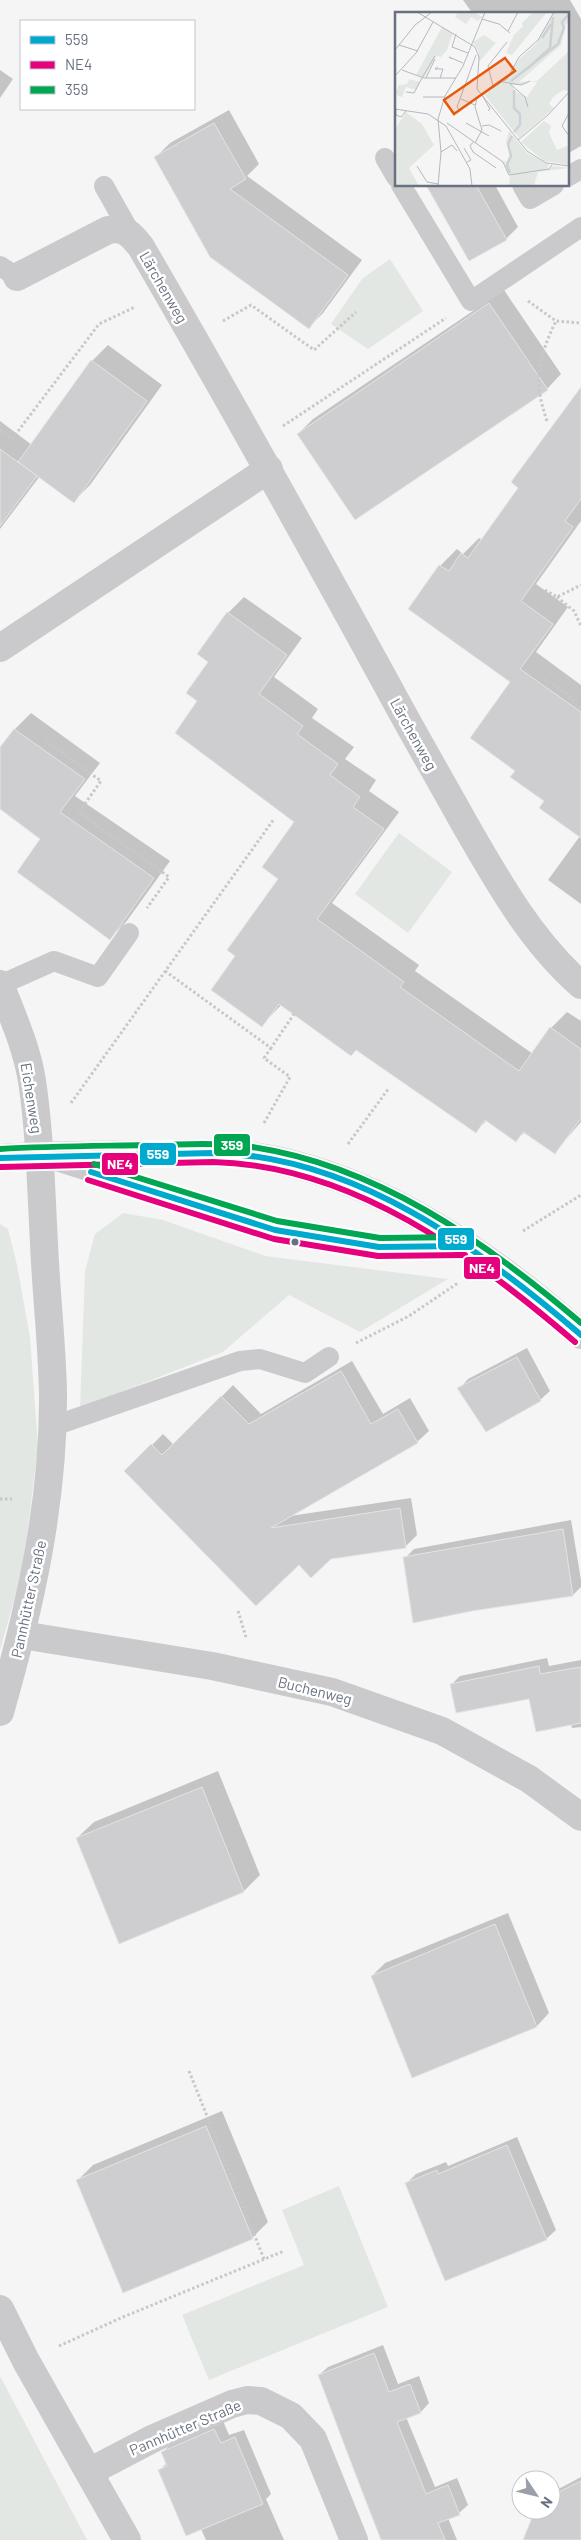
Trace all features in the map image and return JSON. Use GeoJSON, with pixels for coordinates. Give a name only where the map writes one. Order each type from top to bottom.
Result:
{"type":"FeatureCollection","features":[{"type":"Feature","properties":{"kind":"street"},"geometry":{"type":"LineString","coordinates":[[9,272],[108,230],[121,230],[131,234]]}},
{"type":"Feature","properties":{"kind":"street","name":"Lärchenweg"},"geometry":{"type":"LineString","coordinates":[[131,234],[194,337],[255,444],[411,729],[502,889],[536,938],[562,969],[581,985]]}},
{"type":"Feature","properties":{"kind":"street"},"geometry":{"type":"LineString","coordinates":[[0,648],[269,469]]}},
{"type":"Feature","properties":{"kind":"street","name":"Eichenweg"},"geometry":{"type":"LineString","coordinates":[[0,984],[16,1024],[32,1080],[39,1145]]}},
{"type":"Feature","properties":{"kind":"street"},"geometry":{"type":"LineString","coordinates":[[0,1158],[39,1145],[246,1155],[327,1174],[428,1221],[468,1246],[557,1313],[581,1334]]}},
{"type":"Feature","properties":{"kind":"street","name":"Pannhütter Straße"},"geometry":{"type":"LineString","coordinates":[[0,1712],[22,1635],[40,1554],[51,1428],[53,1393],[39,1145]]}},
{"type":"Feature","properties":{"kind":"street","name":"Buchenweg"},"geometry":{"type":"LineString","coordinates":[[22,1635],[212,1666],[332,1692],[442,1731],[529,1779],[581,1817]]}},
{"type":"Feature","properties":{"kind":"street"},"geometry":{"type":"LineString","coordinates":[[0,2309],[26,2361],[127,2540]]}},
{"type":"Feature","properties":{"kind":"street","name":"Pannhütter Straße"},"geometry":{"type":"LineString","coordinates":[[89,2472],[154,2438],[232,2404],[261,2401],[291,2416],[313,2439],[354,2540]]}},
{"type":"Feature","properties":{"kind":"lane"},"geometry":{"type":"LineString","coordinates":[[385,158],[395,175]]}},
{"type":"Feature","properties":{"kind":"lane"},"geometry":{"type":"LineString","coordinates":[[568,176],[581,169]]}},
{"type":"Feature","properties":{"kind":"lane"},"geometry":{"type":"LineString","coordinates":[[104,186],[131,234]]}},
{"type":"Feature","properties":{"kind":"lane"},"geometry":{"type":"LineString","coordinates":[[402,186],[471,302],[581,227]]}},
{"type":"Feature","properties":{"kind":"lane"},"geometry":{"type":"LineString","coordinates":[[523,186],[530,199],[552,186]]}},
{"type":"Feature","properties":{"kind":"lane"},"geometry":{"type":"LineString","coordinates":[[0,984],[54,961],[98,977],[129,933]]}},
{"type":"Feature","properties":{"kind":"lane"},"geometry":{"type":"LineString","coordinates":[[39,1145],[275,1230],[379,1247],[468,1246]]}},
{"type":"Feature","properties":{"kind":"lane"},"geometry":{"type":"LineString","coordinates":[[51,1428],[240,1361],[260,1359],[305,1373],[329,1357]]}},
{"type":"Feature","properties":{"kind":"path"},"geometry":{"type":"LineString","coordinates":[[500,282],[556,321],[581,323]]}},
{"type":"Feature","properties":{"kind":"path"},"geometry":{"type":"LineString","coordinates":[[0,430],[12,440],[99,324],[167,292]]}},
{"type":"Feature","properties":{"kind":"path"},"geometry":{"type":"LineString","coordinates":[[255,444],[471,302]]}},
{"type":"Feature","properties":{"kind":"path"},"geometry":{"type":"LineString","coordinates":[[194,337],[251,304],[314,350],[356,312]]}},
{"type":"Feature","properties":{"kind":"path"},"geometry":{"type":"LineString","coordinates":[[548,421],[540,400],[538,379],[543,349],[556,321]]}},
{"type":"Feature","properties":{"kind":"path"},"geometry":{"type":"LineString","coordinates":[[557,597],[581,584]]}},
{"type":"Feature","properties":{"kind":"path"},"geometry":{"type":"LineString","coordinates":[[546,590],[574,611],[581,626]]}},
{"type":"Feature","properties":{"kind":"path"},"geometry":{"type":"LineString","coordinates":[[544,679],[568,695],[581,709]]}},
{"type":"Feature","properties":{"kind":"path"},"geometry":{"type":"LineString","coordinates":[[45,740],[101,781],[79,812],[169,877],[129,933]]}},
{"type":"Feature","properties":{"kind":"path"},"geometry":{"type":"LineString","coordinates":[[39,1145],[76,1097],[274,819]]}},
{"type":"Feature","properties":{"kind":"path"},"geometry":{"type":"LineString","coordinates":[[165,971],[271,1048]]}},
{"type":"Feature","properties":{"kind":"path"},"geometry":{"type":"LineString","coordinates":[[246,1155],[290,1077],[264,1058],[294,1014]]}},
{"type":"Feature","properties":{"kind":"path"},"geometry":{"type":"LineString","coordinates":[[327,1174],[389,1088]]}},
{"type":"Feature","properties":{"kind":"path"},"geometry":{"type":"LineString","coordinates":[[523,1231],[581,1195]]}},
{"type":"Feature","properties":{"kind":"path"},"geometry":{"type":"LineString","coordinates":[[329,1357],[409,1316],[466,1277]]}},
{"type":"Feature","properties":{"kind":"path"},"geometry":{"type":"LineString","coordinates":[[189,2071],[264,2259]]}},
{"type":"Feature","properties":{"kind":"path"},"geometry":{"type":"LineString","coordinates":[[26,2361],[123,2317],[284,2251]]}},
{"type":"Feature","properties":{"kind":"shaded area"},"geometry":{"type":"Polygon","coordinates":[[[390,259],[423,311],[368,349],[331,324],[362,279],[390,259]]]}},
{"type":"Feature","properties":{"kind":"shaded area"},"geometry":{"type":"Polygon","coordinates":[[[399,833],[452,872],[408,933],[355,894],[399,833]]]}},
{"type":"Feature","properties":{"kind":"shaded area"},"geometry":{"type":"Polygon","coordinates":[[[123,1213],[163,1220],[265,1256],[448,1279],[360,1332],[289,1295],[223,1352],[80,1408],[85,1271],[95,1234],[123,1213]]]}},
{"type":"Feature","properties":{"kind":"shaded area"},"geometry":{"type":"Polygon","coordinates":[[[0,1224],[8,1229],[17,1265],[30,1337],[38,1447],[23,1569],[0,1650],[0,1224]]]}},
{"type":"Feature","properties":{"kind":"shaded area"},"geometry":{"type":"Polygon","coordinates":[[[339,2186],[388,2307],[209,2380],[182,2315],[304,2265],[282,2210],[339,2186]]]}},
{"type":"Feature","properties":{"kind":"shaded area"},"geometry":{"type":"Polygon","coordinates":[[[0,2376],[87,2540],[0,2540],[0,2376]]]}},
{"type":"Feature","properties":{"kind":"building"},"geometry":{"type":"Polygon","coordinates":[[[214,123],[246,179],[230,189],[348,275],[309,329],[210,257],[154,157],[214,123]]]}},
{"type":"Feature","properties":{"kind":"building"},"geometry":{"type":"Polygon","coordinates":[[[427,186],[477,186],[507,240],[469,261],[427,186]]]}},
{"type":"Feature","properties":{"kind":"building"},"geometry":{"type":"Polygon","coordinates":[[[489,303],[548,390],[355,520],[297,434],[489,303]]]}},
{"type":"Feature","properties":{"kind":"building"},"geometry":{"type":"Polygon","coordinates":[[[91,360],[147,401],[74,503],[18,462],[91,360]]]}},
{"type":"Feature","properties":{"kind":"building"},"geometry":{"type":"Polygon","coordinates":[[[581,387],[581,499],[565,521],[573,527],[521,601],[553,624],[520,669],[581,712],[581,838],[539,808],[544,801],[510,777],[515,771],[470,738],[510,682],[408,609],[439,565],[449,571],[461,553],[468,558],[518,488],[511,482],[581,387]]]}},
{"type":"Feature","properties":{"kind":"building"},"geometry":{"type":"Polygon","coordinates":[[[0,449],[37,476],[0,526],[0,449]]]}},
{"type":"Feature","properties":{"kind":"building"},"geometry":{"type":"Polygon","coordinates":[[[227,612],[287,655],[259,694],[303,726],[297,734],[338,764],[330,775],[360,797],[353,807],[384,829],[317,919],[404,982],[400,987],[519,1071],[550,1027],[581,1049],[581,1118],[555,1154],[523,1132],[516,1142],[485,1120],[476,1133],[356,1050],[351,1056],[279,1004],[262,1027],[211,990],[235,956],[227,950],[278,879],[262,867],[294,822],[175,733],[197,701],[186,693],[208,662],[197,654],[227,612]]]}},
{"type":"Feature","properties":{"kind":"building"},"geometry":{"type":"Polygon","coordinates":[[[14,729],[85,779],[60,812],[154,878],[110,940],[17,872],[40,839],[0,809],[0,747],[14,729]]]}},
{"type":"Feature","properties":{"kind":"building"},"geometry":{"type":"Polygon","coordinates":[[[517,1357],[541,1401],[486,1432],[457,1388],[517,1357]]]}},
{"type":"Feature","properties":{"kind":"building"},"geometry":{"type":"Polygon","coordinates":[[[341,1371],[371,1424],[398,1409],[418,1443],[271,1528],[400,1508],[406,1548],[331,1559],[311,1578],[299,1565],[256,1606],[124,1471],[151,1444],[162,1455],[221,1396],[249,1424],[341,1371]]]}},
{"type":"Feature","properties":{"kind":"building"},"geometry":{"type":"Polygon","coordinates":[[[563,1529],[573,1596],[472,1611],[413,1623],[403,1557],[563,1529]]]}},
{"type":"Feature","properties":{"kind":"building"},"geometry":{"type":"Polygon","coordinates":[[[539,1666],[540,1674],[581,1667],[581,1723],[536,1732],[529,1699],[456,1713],[450,1684],[539,1666]]]}},
{"type":"Feature","properties":{"kind":"building"},"geometry":{"type":"Polygon","coordinates":[[[202,1787],[244,1892],[119,1944],[76,1838],[202,1787]]]}},
{"type":"Feature","properties":{"kind":"building"},"geometry":{"type":"Polygon","coordinates":[[[495,1924],[537,2027],[412,2078],[371,1976],[495,1924]]]}},
{"type":"Feature","properties":{"kind":"building"},"geometry":{"type":"Polygon","coordinates":[[[206,2126],[253,2239],[123,2293],[76,2180],[206,2126]]]}},
{"type":"Feature","properties":{"kind":"building"},"geometry":{"type":"Polygon","coordinates":[[[507,2145],[547,2240],[445,2281],[405,2183],[437,2170],[438,2174],[507,2145]]]}},
{"type":"Feature","properties":{"kind":"building"},"geometry":{"type":"Polygon","coordinates":[[[374,2353],[389,2392],[410,2384],[421,2413],[397,2422],[426,2494],[448,2485],[460,2515],[438,2523],[445,2540],[381,2540],[355,2473],[318,2375],[374,2353]]]}},
{"type":"Feature","properties":{"kind":"building"},"geometry":{"type":"Polygon","coordinates":[[[214,2429],[221,2443],[235,2437],[263,2504],[186,2536],[158,2470],[167,2466],[161,2452],[214,2429]]]}},
{"type":"Feature","properties":{"kind":"building"},"geometry":{"type":"Polygon","coordinates":[[[581,2481],[581,2540],[523,2540],[531,2520],[561,2520],[561,2491],[581,2481]]]}},
{"type":"Feature","properties":{"kind":"transit line","name":"359"},"geometry":{"type":"LineString","coordinates":[[0,1149],[221,1144],[245,1146],[293,1155],[338,1169],[383,1188],[425,1210],[467,1235],[506,1263],[581,1323]]}},
{"type":"Feature","properties":{"kind":"transit line","name":"559"},"geometry":{"type":"LineString","coordinates":[[0,1158],[213,1153],[265,1158],[316,1170],[365,1189],[412,1212],[457,1240],[500,1270],[581,1335]]}},
{"type":"Feature","properties":{"kind":"transit line","name":"NE4"},"geometry":{"type":"LineString","coordinates":[[1,1167],[213,1162],[264,1167],[314,1179],[362,1197],[408,1220],[453,1248],[536,1309],[575,1342]]}},
{"type":"Feature","properties":{"kind":"transit line","name":"359"},"geometry":{"type":"LineString","coordinates":[[94,1164],[277,1221],[380,1238],[465,1237]]}},
{"type":"Feature","properties":{"kind":"transit line","name":"559"},"geometry":{"type":"LineString","coordinates":[[91,1172],[275,1230],[379,1247],[465,1246]]}},
{"type":"Feature","properties":{"kind":"transit line","name":"NE4"},"geometry":{"type":"LineString","coordinates":[[88,1180],[274,1239],[378,1256],[465,1255]]}}]}
